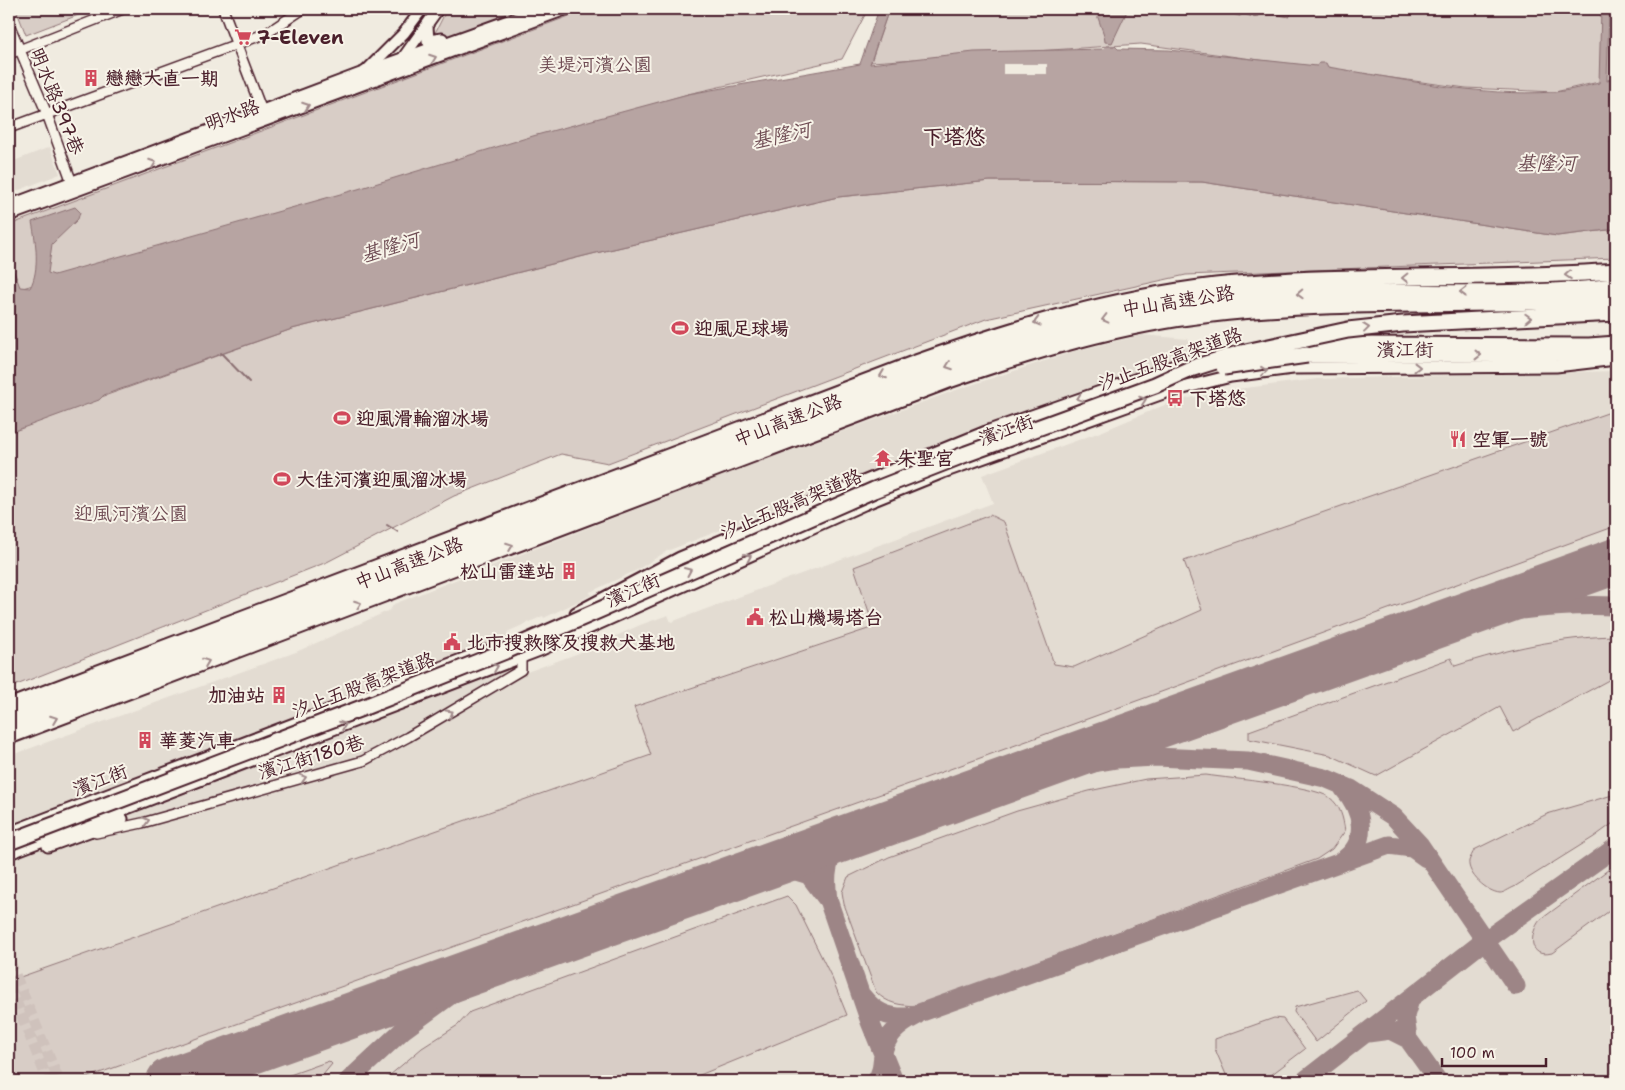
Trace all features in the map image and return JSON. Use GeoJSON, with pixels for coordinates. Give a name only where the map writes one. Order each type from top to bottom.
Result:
{"type":"FeatureCollection","features":[{"type":"Feature","properties":{"kind":"highway"},"geometry":{"type":"LineString","coordinates":[[9,707],[916,363],[1009,330],[1083,310],[1152,295],[1216,286],[1285,281],[1557,276],[1616,271]]}},
{"type":"Feature","properties":{"kind":"highway","name":"中山高速公路"},"geometry":{"type":"LineString","coordinates":[[9,723],[912,380],[977,356],[1054,332],[1165,308],[1236,299],[1350,293],[1544,291],[1616,286]]}},
{"type":"Feature","properties":{"kind":"highway","name":"中山高速公路"},"geometry":{"type":"LineString","coordinates":[[9,736],[946,381],[1010,359],[1075,340],[1144,324],[1272,308],[1554,303],[1616,299]]}},
{"type":"Feature","properties":{"kind":"highway","name":"汐止五股高架道路"},"geometry":{"type":"LineString","coordinates":[[9,842],[508,650],[874,490],[1155,385],[1190,369],[1242,353],[1348,330],[1403,324],[1616,313]]}},
{"type":"Feature","properties":{"kind":"highway"},"geometry":{"type":"LineString","coordinates":[[1155,385],[1252,361],[1307,355],[1616,353]]}},
{"type":"Feature","properties":{"kind":"main road"},"geometry":{"type":"LineString","coordinates":[[366,72],[542,9]]}},
{"type":"Feature","properties":{"kind":"main road"},"geometry":{"type":"LineString","coordinates":[[388,75],[565,9]]}},
{"type":"Feature","properties":{"kind":"main road"},"geometry":{"type":"LineString","coordinates":[[427,26],[430,42],[483,31]]}},
{"type":"Feature","properties":{"kind":"main road","name":"明水路"},"geometry":{"type":"LineString","coordinates":[[9,215],[74,186],[366,72]]}},
{"type":"Feature","properties":{"kind":"main road","name":"明水路"},"geometry":{"type":"LineString","coordinates":[[9,206],[125,173],[388,75]]}},
{"type":"Feature","properties":{"kind":"main road"},"geometry":{"type":"LineString","coordinates":[[9,220],[104,184],[125,173]]}},
{"type":"Feature","properties":{"kind":"main road","name":"濱江街"},"geometry":{"type":"LineString","coordinates":[[9,831],[204,759],[500,645],[581,611],[646,574],[693,552],[986,432],[1203,356],[1341,342],[1589,344],[1616,342]]}},
{"type":"Feature","properties":{"kind":"main road"},"geometry":{"type":"LineString","coordinates":[[1291,347],[1293,368]]}},
{"type":"Feature","properties":{"kind":"main road","name":"濱江街"},"geometry":{"type":"LineString","coordinates":[[9,853],[520,657],[656,599],[864,504],[1074,424],[1204,382],[1293,368],[1556,366],[1616,359]]}},
{"type":"Feature","properties":{"kind":"main road"},"geometry":{"type":"LineString","coordinates":[[646,574],[656,599]]}},
{"type":"Feature","properties":{"kind":"main road","name":"濱江街"},"geometry":{"type":"LineString","coordinates":[[9,831],[261,733],[286,726]]}},
{"type":"Feature","properties":{"kind":"main road","name":"濱江街"},"geometry":{"type":"LineString","coordinates":[[9,861],[228,777],[249,761]]}},
{"type":"Feature","properties":{"kind":"street"},"geometry":{"type":"LineString","coordinates":[[9,54],[123,9]]}},
{"type":"Feature","properties":{"kind":"street"},"geometry":{"type":"LineString","coordinates":[[223,9],[262,111]]}},
{"type":"Feature","properties":{"kind":"street"},"geometry":{"type":"LineString","coordinates":[[9,128],[267,33],[303,9]]}},
{"type":"Feature","properties":{"kind":"street","name":"明水路"},"geometry":{"type":"LineString","coordinates":[[366,72],[404,33],[422,9]]}},
{"type":"Feature","properties":{"kind":"street","name":"明水路"},"geometry":{"type":"LineString","coordinates":[[388,75],[403,58],[438,9]]}},
{"type":"Feature","properties":{"kind":"street","name":"明水路397巷"},"geometry":{"type":"LineString","coordinates":[[9,24],[47,114],[74,186]]}},
{"type":"Feature","properties":{"kind":"street","name":"濱江街180巷"},"geometry":{"type":"LineString","coordinates":[[81,834],[142,823],[363,761],[408,737],[521,670],[520,657]]}},
{"type":"Feature","properties":{"kind":"shaded area"},"geometry":{"type":"Polygon","coordinates":[[[50,147],[60,174],[9,194],[9,163],[50,147]]]}},
{"type":"Feature","properties":{"kind":"shaded area"},"geometry":{"type":"Polygon","coordinates":[[[1142,335],[1188,339],[1195,352],[872,471],[667,551],[637,570],[590,592],[591,595],[544,618],[543,616],[507,632],[527,672],[579,653],[640,625],[668,615],[671,622],[993,503],[982,475],[1103,431],[1174,401],[1237,389],[1317,379],[1616,371],[1616,1081],[9,1081],[9,756],[296,652],[390,610],[394,604],[718,477],[956,390],[1075,351],[1142,335]]]}},
{"type":"Feature","properties":{"kind":"green space"},"geometry":{"type":"Polygon","coordinates":[[[16,9],[94,9],[26,35],[16,9]]]}},
{"type":"Feature","properties":{"kind":"green space"},"geometry":{"type":"Polygon","coordinates":[[[447,9],[531,9],[483,26],[431,41],[447,9]]]}},
{"type":"Feature","properties":{"kind":"green space","name":"美堤河濱公園"},"geometry":{"type":"Polygon","coordinates":[[[588,9],[868,9],[842,59],[688,94],[9,292],[9,225],[588,9]]]}},
{"type":"Feature","properties":{"kind":"green space"},"geometry":{"type":"Polygon","coordinates":[[[889,9],[1616,9],[1616,78],[1555,92],[1466,88],[1141,44],[871,62],[889,9]]]}},
{"type":"Feature","properties":{"kind":"green space","name":"迎風河濱公園"},"geometry":{"type":"Polygon","coordinates":[[[990,181],[1202,182],[1557,236],[1616,229],[1616,258],[1186,275],[986,319],[608,463],[561,454],[454,496],[327,562],[9,688],[9,430],[292,329],[596,253],[838,197],[990,181]]]}},
{"type":"Feature","properties":{"kind":"green space"},"geometry":{"type":"Polygon","coordinates":[[[1616,410],[1616,526],[909,784],[77,1081],[9,1081],[9,981],[651,755],[634,707],[874,627],[854,567],[990,515],[1004,522],[1054,664],[1074,667],[1202,610],[1184,561],[1616,410]]]}},
{"type":"Feature","properties":{"kind":"green space"},"geometry":{"type":"Polygon","coordinates":[[[1616,636],[1616,676],[1513,732],[1500,707],[1376,776],[1330,755],[1249,739],[1249,731],[1451,658],[1455,666],[1494,654],[1555,641],[1616,636]]]}},
{"type":"Feature","properties":{"kind":"green space"},"geometry":{"type":"Polygon","coordinates":[[[1206,775],[1289,786],[1329,797],[1339,808],[1345,831],[1332,849],[1317,859],[916,1006],[894,1003],[876,992],[844,904],[842,892],[848,877],[889,857],[1017,811],[1089,791],[1146,779],[1206,775]]]}},
{"type":"Feature","properties":{"kind":"green space"},"geometry":{"type":"Polygon","coordinates":[[[1616,794],[1616,821],[1514,887],[1502,893],[1495,892],[1479,882],[1471,871],[1469,861],[1474,850],[1547,814],[1616,794]]]}},
{"type":"Feature","properties":{"kind":"green space"},"geometry":{"type":"Polygon","coordinates":[[[1616,864],[1616,906],[1552,953],[1544,954],[1538,952],[1533,944],[1533,938],[1536,926],[1540,920],[1616,864]]]}},
{"type":"Feature","properties":{"kind":"green space"},"geometry":{"type":"Polygon","coordinates":[[[787,896],[796,905],[832,978],[847,1015],[685,1081],[383,1081],[422,1048],[458,1025],[470,1012],[787,896]]]}},
{"type":"Feature","properties":{"kind":"green space"},"geometry":{"type":"Polygon","coordinates":[[[1357,990],[1366,1001],[1316,1042],[1294,1012],[1295,1007],[1357,990]]]}},
{"type":"Feature","properties":{"kind":"green space"},"geometry":{"type":"Polygon","coordinates":[[[1274,1018],[1283,1019],[1305,1049],[1263,1081],[1232,1081],[1227,1077],[1215,1049],[1215,1039],[1274,1018]]]}},
{"type":"Feature","properties":{"kind":"green space"},"geometry":{"type":"Polygon","coordinates":[[[329,1061],[332,1064],[318,1081],[273,1081],[329,1061]]]}},
{"type":"Feature","properties":{"kind":"water","name":"基隆河"},"geometry":{"type":"Polygon","coordinates":[[[879,9],[889,9],[870,64],[974,52],[1104,49],[1106,46],[1115,46],[1118,49],[1168,50],[1317,66],[1319,63],[1326,63],[1328,67],[1412,82],[1497,92],[1526,93],[1571,90],[1599,83],[1601,9],[1609,9],[1607,81],[1616,79],[1616,229],[1557,236],[1202,182],[990,181],[838,197],[596,253],[292,329],[104,395],[99,400],[9,433],[9,259],[20,287],[30,288],[36,264],[36,247],[32,222],[75,207],[80,212],[78,219],[52,244],[48,273],[54,275],[358,189],[533,136],[688,94],[860,64],[879,9]]]}},
{"type":"Feature","properties":{"kind":"water"},"geometry":{"type":"Polygon","coordinates":[[[1095,9],[1128,9],[1112,43],[1105,42],[1095,9]]]}},
{"type":"Feature","properties":{"kind":"water"},"geometry":{"type":"Polygon","coordinates":[[[1213,9],[1291,9],[1291,15],[1289,17],[1264,12],[1257,16],[1243,13],[1240,16],[1213,9]]]}},
{"type":"Feature","properties":{"kind":"pier"},"geometry":{"type":"Polygon","coordinates":[[[1003,64],[1047,64],[1047,74],[1003,74],[1003,64]]]}},
{"type":"Feature","properties":{"kind":"waterway"},"geometry":{"type":"LineString","coordinates":[[221,353],[249,382]]}},
{"type":"Feature","properties":{"kind":"waterway"},"geometry":{"type":"LineString","coordinates":[[387,525],[398,532]]}},
{"type":"Feature","properties":{"kind":"taxiway"},"geometry":{"type":"LineString","coordinates":[[1444,623],[1530,609],[1594,605],[1616,606]]}},
{"type":"Feature","properties":{"kind":"taxiway"},"geometry":{"type":"LineString","coordinates":[[894,1081],[870,1022],[828,900],[827,875],[834,851],[1004,781],[1041,772],[1117,759],[1156,757],[1248,761],[1325,778],[1351,789],[1394,817],[1420,845],[1516,986]]}},
{"type":"Feature","properties":{"kind":"taxiway"},"geometry":{"type":"LineString","coordinates":[[1341,861],[1350,854],[1360,836],[1359,816],[1350,797],[1343,788]]}},
{"type":"Feature","properties":{"kind":"taxiway"},"geometry":{"type":"LineString","coordinates":[[862,996],[882,1013],[908,1017],[1389,845],[1412,848],[1426,858]]}},
{"type":"Feature","properties":{"kind":"taxiway"},"geometry":{"type":"LineString","coordinates":[[1304,1081],[1484,941],[1616,847]]}},
{"type":"Feature","properties":{"kind":"taxiway"},"geometry":{"type":"LineString","coordinates":[[348,1081],[403,1030],[452,994],[547,945],[782,867],[809,875],[827,899]]}},
{"type":"Feature","properties":{"kind":"taxiway"},"geometry":{"type":"LineString","coordinates":[[1368,1033],[1390,1030],[1408,1039],[1405,1016],[1410,1000]]}},
{"type":"Feature","properties":{"kind":"taxiway"},"geometry":{"type":"LineString","coordinates":[[876,1081],[881,1071],[884,1048],[890,1036],[904,1023],[916,1016]]}},
{"type":"Feature","properties":{"kind":"taxiway"},"geometry":{"type":"LineString","coordinates":[[1408,1039],[1438,1081]]}},
{"type":"Feature","properties":{"kind":"runway"},"geometry":{"type":"LineString","coordinates":[[169,1081],[1616,561]]}},
{"type":"Feature","properties":{"kind":"tunnel"},"geometry":{"type":"LineString","coordinates":[[9,960],[59,1081]]}},
{"type":"Feature","properties":{"kind":"tunnel"},"geometry":{"type":"LineString","coordinates":[[9,984],[48,1081]]}},
{"type":"Feature","properties":{"kind":"place","name":"7-Eleven"},"geometry":{"type":"Point","coordinates":[243,37]}},
{"type":"Feature","properties":{"kind":"place","name":"戀戀大直一期"},"geometry":{"type":"Point","coordinates":[91,78]}},
{"type":"Feature","properties":{"kind":"place","name":"迎風足球場"},"geometry":{"type":"Point","coordinates":[680,328]}},
{"type":"Feature","properties":{"kind":"place","name":"下塔悠"},"geometry":{"type":"Point","coordinates":[1175,398]}},
{"type":"Feature","properties":{"kind":"place","name":"迎風滑輪溜冰場"},"geometry":{"type":"Point","coordinates":[342,418]}},
{"type":"Feature","properties":{"kind":"place","name":"空軍一號"},"geometry":{"type":"Point","coordinates":[1458,439]}},
{"type":"Feature","properties":{"kind":"place","name":"朱聖宮"},"geometry":{"type":"Point","coordinates":[883,458]}},
{"type":"Feature","properties":{"kind":"place","name":"大佳河濱迎風溜冰場"},"geometry":{"type":"Point","coordinates":[282,479]}},
{"type":"Feature","properties":{"kind":"place","name":"松山雷達站"},"geometry":{"type":"Point","coordinates":[569,571]}},
{"type":"Feature","properties":{"kind":"place","name":"松山機場塔台"},"geometry":{"type":"Point","coordinates":[755,617]}},
{"type":"Feature","properties":{"kind":"place","name":"北市搜救隊及搜救犬基地"},"geometry":{"type":"Point","coordinates":[452,642]}},
{"type":"Feature","properties":{"kind":"place","name":"加油站"},"geometry":{"type":"Point","coordinates":[279,695]}},
{"type":"Feature","properties":{"kind":"place","name":"華菱汽車"},"geometry":{"type":"Point","coordinates":[145,740]}},
{"type":"Feature","properties":{"kind":"district","name":"下塔悠"},"geometry":{"type":"Point","coordinates":[954,137]}}]}
